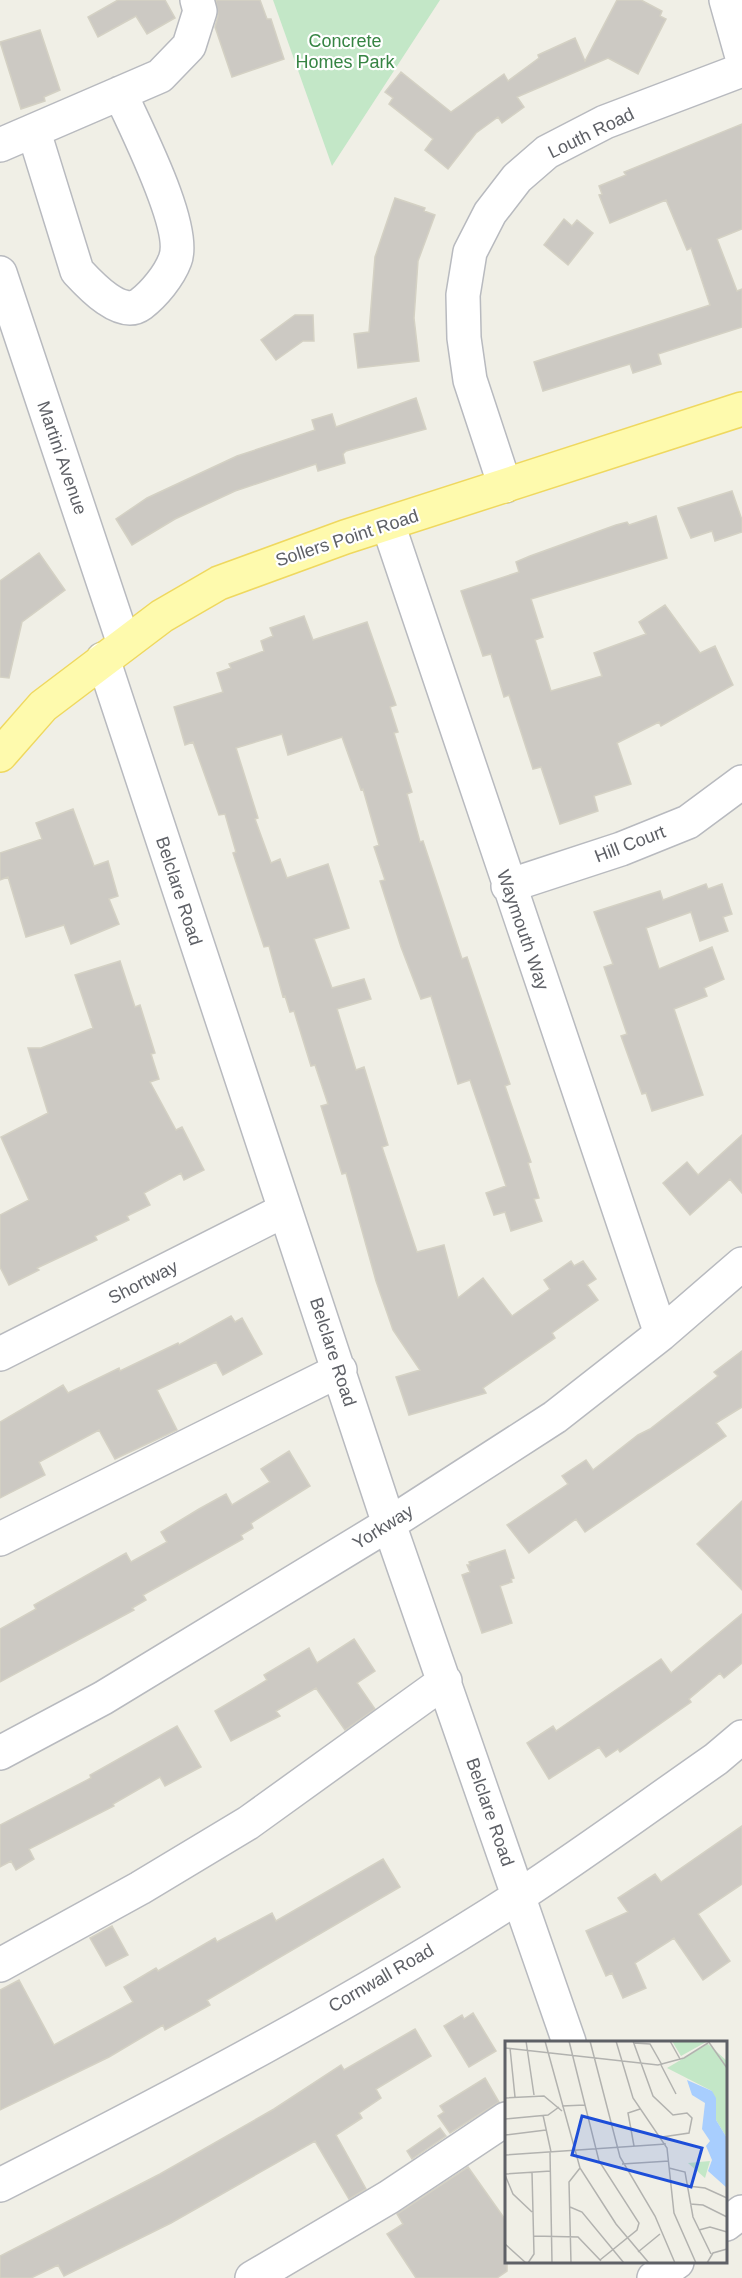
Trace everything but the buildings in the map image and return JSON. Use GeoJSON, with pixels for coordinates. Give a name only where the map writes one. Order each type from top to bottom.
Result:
{"type":"FeatureCollection","features":[{"type":"Feature","properties":{"kind":"main road","name":"Sollers Point Road"},"geometry":{"type":"LineString","coordinates":[[0,755],[43,706],[162,616],[219,583],[285,557],[742,409]]}},
{"type":"Feature","properties":{"kind":"street"},"geometry":{"type":"LineString","coordinates":[[0,145],[160,76],[189,46],[200,11],[197,0]]}},
{"type":"Feature","properties":{"kind":"street"},"geometry":{"type":"LineString","coordinates":[[726,0],[742,57]]}},
{"type":"Feature","properties":{"kind":"street","name":"Louth Road"},"geometry":{"type":"LineString","coordinates":[[505,486],[470,380],[464,338],[463,295],[470,252],[490,213],[517,178],[547,152],[605,122],[742,70]]}},
{"type":"Feature","properties":{"kind":"street"},"geometry":{"type":"LineString","coordinates":[[34,132],[77,271],[91,287],[122,307],[139,306],[156,290],[176,259],[174,218],[120,93]]}},
{"type":"Feature","properties":{"kind":"street","name":"Martini Avenue"},"geometry":{"type":"LineString","coordinates":[[0,273],[113,652]]}},
{"type":"Feature","properties":{"kind":"street","name":"Waymouth Way"},"geometry":{"type":"LineString","coordinates":[[388,524],[508,886],[661,1334]]}},
{"type":"Feature","properties":{"kind":"street","name":"Belclare Road"},"geometry":{"type":"LineString","coordinates":[[113,652],[285,1210],[340,1370],[389,1524],[568,2041]]}},
{"type":"Feature","properties":{"kind":"street","name":"Hill Court"},"geometry":{"type":"LineString","coordinates":[[508,886],[621,849],[688,822],[742,782]]}},
{"type":"Feature","properties":{"kind":"street","name":"Shortway"},"geometry":{"type":"LineString","coordinates":[[0,1354],[285,1210]]}},
{"type":"Feature","properties":{"kind":"street","name":"Yorkway"},"geometry":{"type":"LineString","coordinates":[[0,1753],[103,1698],[389,1524],[555,1417],[661,1334],[742,1264]]}},
{"type":"Feature","properties":{"kind":"street"},"geometry":{"type":"LineString","coordinates":[[0,1539],[340,1370]]}},
{"type":"Feature","properties":{"kind":"street"},"geometry":{"type":"LineString","coordinates":[[0,1965],[140,1888],[248,1823],[445,1681]]}},
{"type":"Feature","properties":{"kind":"street","name":"Cornwall Road"},"geometry":{"type":"LineString","coordinates":[[0,2185],[233,2062],[406,1965],[519,1895],[716,1759],[742,1737]]}},
{"type":"Feature","properties":{"kind":"street"},"geometry":{"type":"LineString","coordinates":[[252,2278],[389,2198],[505,2120]]}},
{"type":"Feature","properties":{"kind":"street"},"geometry":{"type":"LineString","coordinates":[[727,2223],[742,2212]]}},
{"type":"Feature","properties":{"kind":"green space","name":"Concrete Homes Park"},"geometry":{"type":"Polygon","coordinates":[[[273,0],[440,0],[332,166],[278,14],[273,0]]]}}]}
